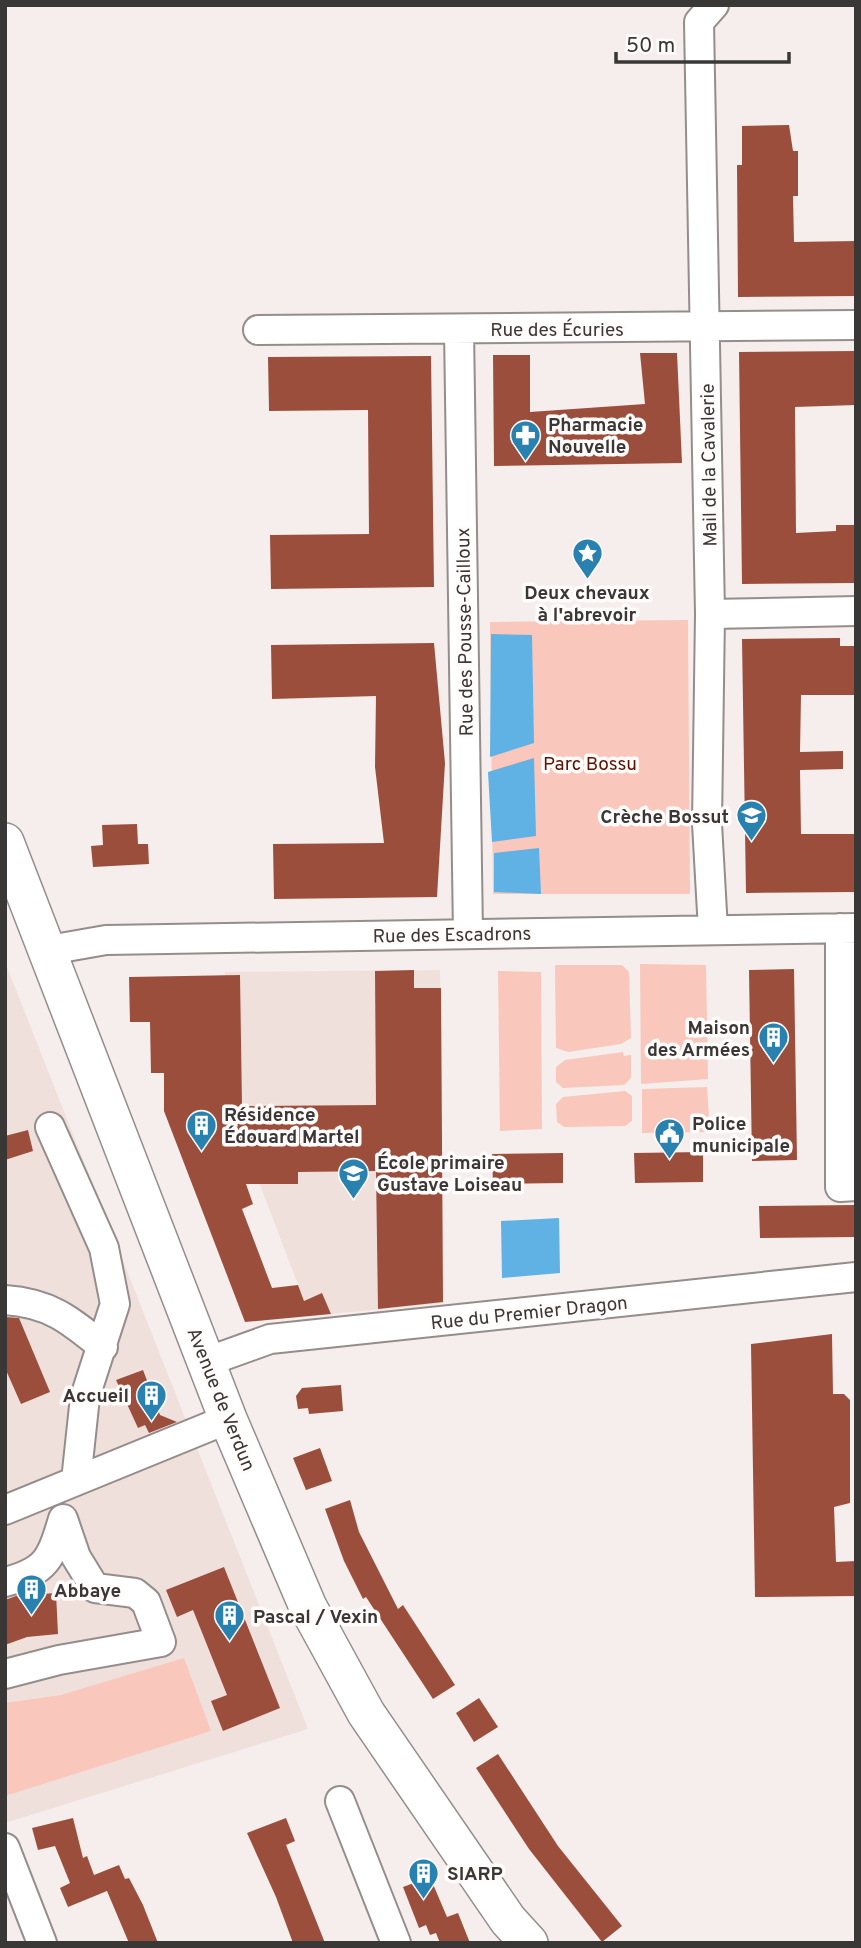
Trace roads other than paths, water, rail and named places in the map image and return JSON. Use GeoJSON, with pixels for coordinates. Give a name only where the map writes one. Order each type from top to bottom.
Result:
{"type":"FeatureCollection","features":[{"type":"Feature","properties":{"kind":"main road","name":"Avenue de Verdun"},"geometry":{"type":"LineString","coordinates":[[5,842],[49,950],[228,1419],[308,1607],[366,1713],[518,1935]]}},
{"type":"Feature","properties":{"kind":"street","name":"Mail de la Cavalerie"},"geometry":{"type":"LineString","coordinates":[[713,930],[707,824],[710,614],[699,22],[714,5]]}},
{"type":"Feature","properties":{"kind":"street","name":"Rue des Écuries"},"geometry":{"type":"LineString","coordinates":[[258,330],[856,325]]}},
{"type":"Feature","properties":{"kind":"street","name":"Rue des Pousse-Cailloux"},"geometry":{"type":"LineString","coordinates":[[459,330],[468,934]]}},
{"type":"Feature","properties":{"kind":"street"},"geometry":{"type":"LineString","coordinates":[[710,614],[856,611]]}},
{"type":"Feature","properties":{"kind":"street"},"geometry":{"type":"LineString","coordinates":[[848,928],[848,1071],[840,1187],[856,1186]]}},
{"type":"Feature","properties":{"kind":"street","name":"Rue des Escadrons"},"geometry":{"type":"LineString","coordinates":[[49,950],[106,940],[848,928]]}},
{"type":"Feature","properties":{"kind":"street"},"geometry":{"type":"LineString","coordinates":[[5,1582],[44,1566],[53,1551],[63,1519],[85,1397],[103,1347],[114,1304],[104,1248],[50,1127]]}},
{"type":"Feature","properties":{"kind":"street","name":"Rue du Premier Dragon"},"geometry":{"type":"LineString","coordinates":[[206,1362],[270,1339],[856,1277]]}},
{"type":"Feature","properties":{"kind":"street"},"geometry":{"type":"LineString","coordinates":[[5,1300],[29,1302],[65,1315],[103,1347]]}},
{"type":"Feature","properties":{"kind":"street"},"geometry":{"type":"LineString","coordinates":[[5,1510],[228,1419]]}},
{"type":"Feature","properties":{"kind":"street"},"geometry":{"type":"LineString","coordinates":[[5,1674],[59,1660],[161,1642],[146,1602],[135,1593],[95,1588],[76,1557],[63,1519]]}},
{"type":"Feature","properties":{"kind":"street"},"geometry":{"type":"LineString","coordinates":[[340,1801],[396,1943]]}},
{"type":"Feature","properties":{"kind":"street"},"geometry":{"type":"LineString","coordinates":[[5,1848],[42,1943]]}},
{"type":"Feature","properties":{"kind":"water"},"geometry":{"type":"Polygon","coordinates":[[[491,634],[532,635],[534,743],[490,757],[491,634]]]}},
{"type":"Feature","properties":{"kind":"water"},"geometry":{"type":"Polygon","coordinates":[[[534,758],[536,836],[492,842],[488,772],[534,758]]]}},
{"type":"Feature","properties":{"kind":"water"},"geometry":{"type":"Polygon","coordinates":[[[539,848],[541,894],[494,892],[494,853],[539,848]]]}},
{"type":"Feature","properties":{"kind":"water"},"geometry":{"type":"Polygon","coordinates":[[[559,1218],[560,1273],[502,1278],[501,1221],[559,1218]]]}},
{"type":"Feature","properties":{"kind":"place","name":"Pharmacie Nouvelle"},"geometry":{"type":"Point","coordinates":[525,462]}},
{"type":"Feature","properties":{"kind":"place","name":"Deux chevaux à l'abrevoir"},"geometry":{"type":"Point","coordinates":[587,580]}},
{"type":"Feature","properties":{"kind":"place","name":"Crèche Bossut"},"geometry":{"type":"Point","coordinates":[752,843]}},
{"type":"Feature","properties":{"kind":"place","name":"Maison des Armées"},"geometry":{"type":"Point","coordinates":[773,1065]}},
{"type":"Feature","properties":{"kind":"place","name":"Résidence Édouard Martel"},"geometry":{"type":"Point","coordinates":[201,1152]}},
{"type":"Feature","properties":{"kind":"place","name":"Police municipale"},"geometry":{"type":"Point","coordinates":[669,1161]}},
{"type":"Feature","properties":{"kind":"place","name":"École primaire Gustave Loiseau"},"geometry":{"type":"Point","coordinates":[354,1200]}},
{"type":"Feature","properties":{"kind":"place","name":"Accueil"},"geometry":{"type":"Point","coordinates":[152,1422]}},
{"type":"Feature","properties":{"kind":"place","name":"Abbaye"},"geometry":{"type":"Point","coordinates":[31,1617]}},
{"type":"Feature","properties":{"kind":"place","name":"Pascal / Vexin"},"geometry":{"type":"Point","coordinates":[230,1643]}},
{"type":"Feature","properties":{"kind":"place","name":"SIARP"},"geometry":{"type":"Point","coordinates":[424,1900]}},
{"type":"Feature","properties":{"kind":"park label","name":"Parc Bossu"},"geometry":{"type":"Point","coordinates":[590,763]}}]}
